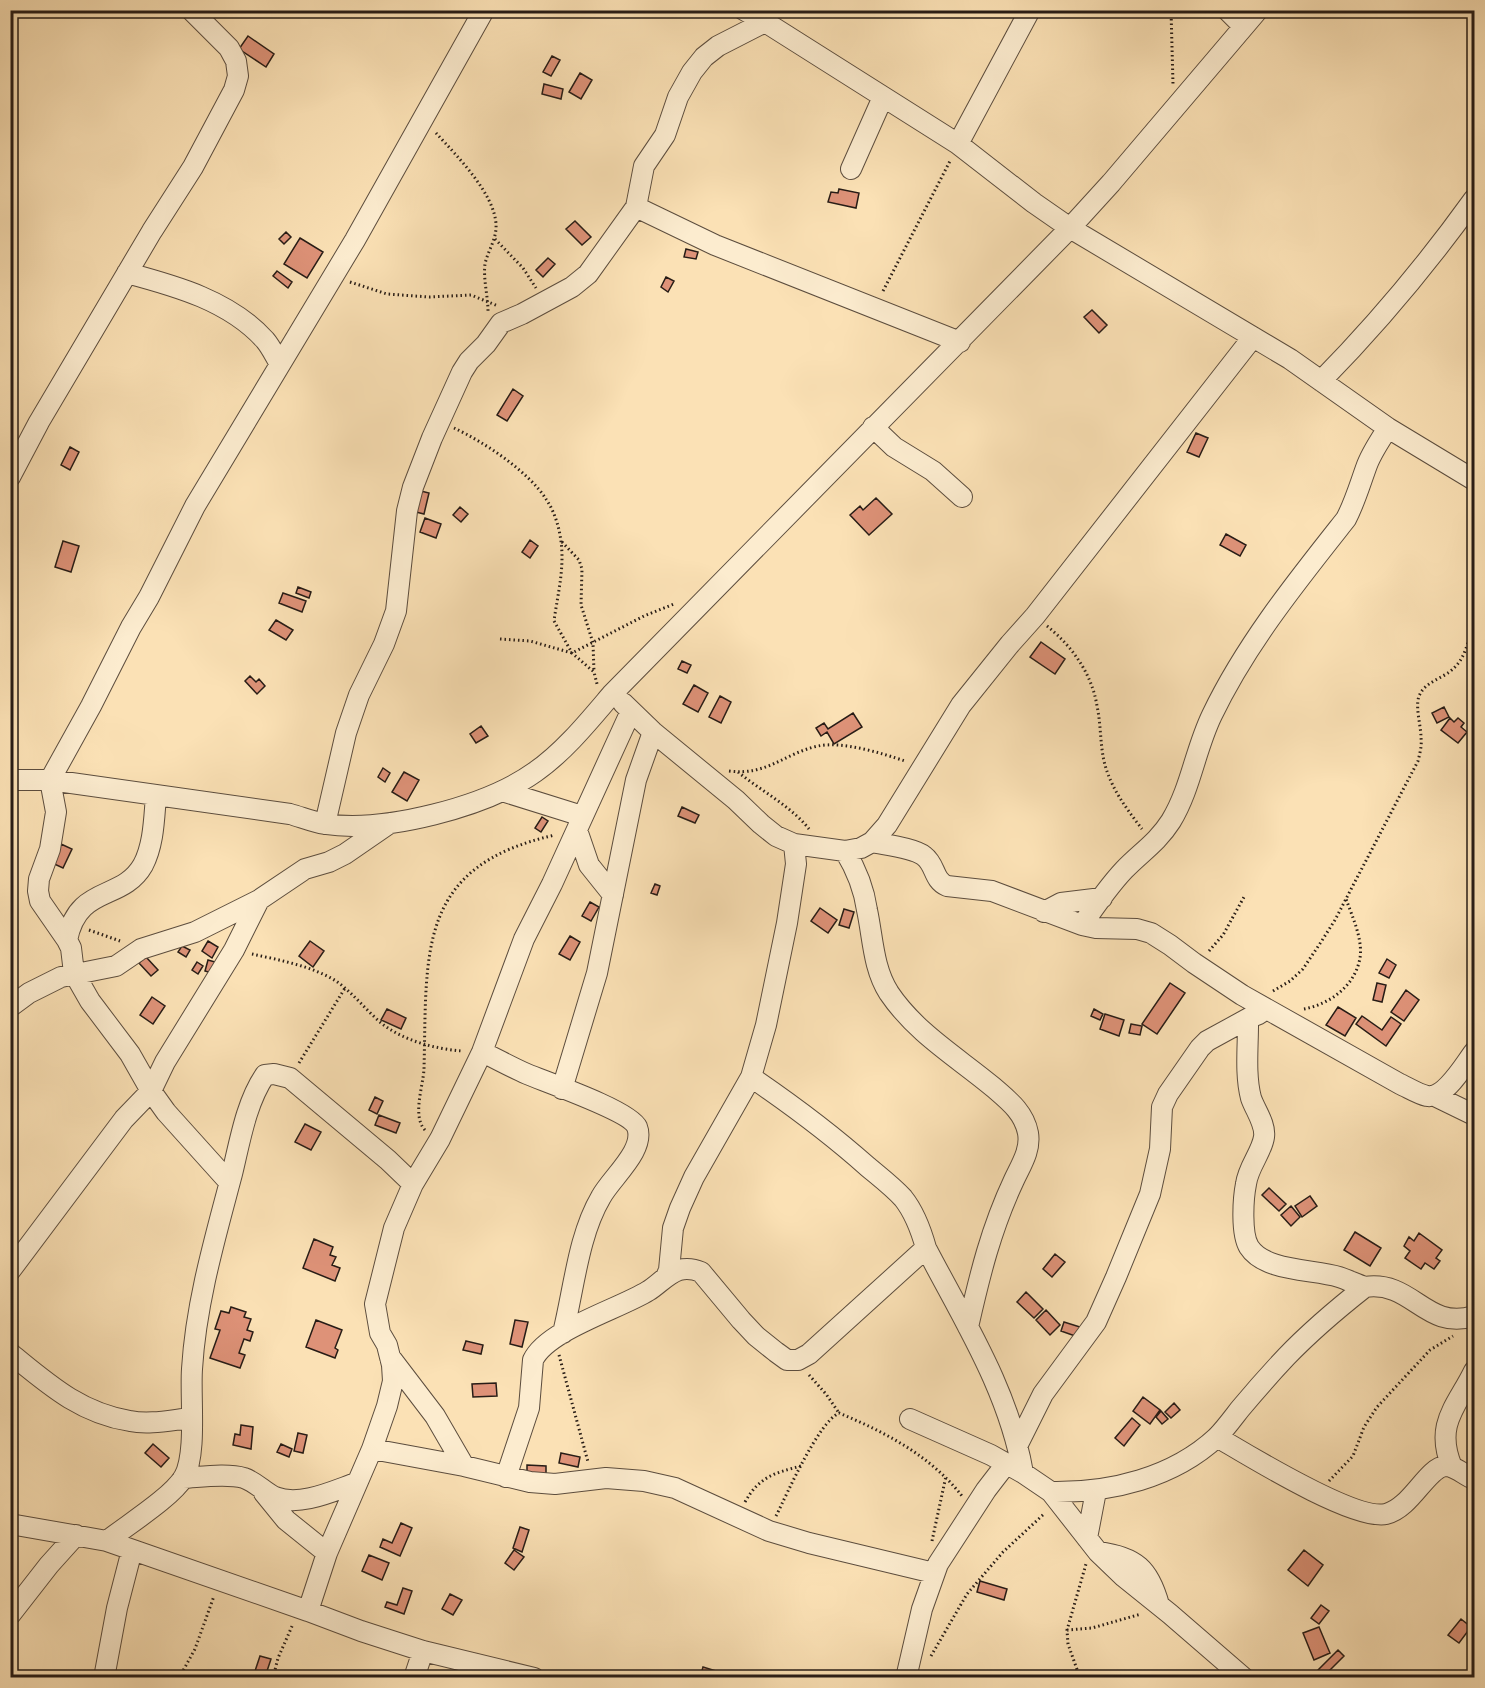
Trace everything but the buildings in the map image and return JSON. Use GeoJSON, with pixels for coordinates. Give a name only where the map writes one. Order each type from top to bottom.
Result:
{"type":"FeatureCollection","features":[{"type":"Feature","properties":{"kind":"street"},"geometry":{"type":"LineString","coordinates":[[10,477],[39,422],[193,167],[234,90],[238,76],[236,61],[229,48],[191,10]]}},
{"type":"Feature","properties":{"kind":"street"},"geometry":{"type":"LineString","coordinates":[[69,932],[57,923],[44,908],[38,891],[39,879],[50,849],[55,824],[55,804],[50,780],[149,597],[195,506],[333,276],[484,10]]}},
{"type":"Feature","properties":{"kind":"street"},"geometry":{"type":"LineString","coordinates":[[744,10],[958,144],[1070,228],[1290,358],[1388,428],[1474,480]]}},
{"type":"Feature","properties":{"kind":"street"},"geometry":{"type":"LineString","coordinates":[[958,144],[1029,10]]}},
{"type":"Feature","properties":{"kind":"street"},"geometry":{"type":"LineString","coordinates":[[1227,10],[1243,26]]}},
{"type":"Feature","properties":{"kind":"street"},"geometry":{"type":"LineString","coordinates":[[10,780],[50,780],[290,814],[325,824],[358,826],[442,813],[502,791],[535,772],[570,741],[703,600],[1070,228],[1258,10]]}},
{"type":"Feature","properties":{"kind":"street"},"geometry":{"type":"LineString","coordinates":[[325,824],[338,766],[359,695],[384,644],[396,611],[407,511],[413,487],[468,361],[486,344],[501,323],[572,287],[588,274],[636,207],[644,166],[665,135],[678,97],[692,72],[704,57],[718,46],[765,22]]}},
{"type":"Feature","properties":{"kind":"street"},"geometry":{"type":"LineString","coordinates":[[851,169],[883,97]]}},
{"type":"Feature","properties":{"kind":"street"},"geometry":{"type":"LineString","coordinates":[[1321,381],[1385,312],[1442,244],[1474,199]]}},
{"type":"Feature","properties":{"kind":"street"},"geometry":{"type":"LineString","coordinates":[[636,207],[715,245],[960,342]]}},
{"type":"Feature","properties":{"kind":"street"},"geometry":{"type":"LineString","coordinates":[[127,273],[190,291],[234,316],[265,340],[280,364]]}},
{"type":"Feature","properties":{"kind":"street"},"geometry":{"type":"LineString","coordinates":[[607,700],[631,711],[652,732],[736,800],[776,836],[794,844],[845,851],[861,848],[872,842],[887,825],[961,705],[1035,616],[1253,338]]}},
{"type":"Feature","properties":{"kind":"street"},"geometry":{"type":"LineString","coordinates":[[873,427],[894,447],[933,471],[962,496]]}},
{"type":"Feature","properties":{"kind":"street"},"geometry":{"type":"LineString","coordinates":[[1082,925],[1124,870],[1154,844],[1171,821],[1184,798],[1204,732],[1228,684],[1269,618],[1346,519],[1354,504],[1367,464],[1388,428]]}},
{"type":"Feature","properties":{"kind":"street"},"geometry":{"type":"LineString","coordinates":[[308,1611],[327,1553],[372,1449],[393,1381],[390,1357],[381,1333],[375,1304],[394,1228],[413,1184],[440,1139],[482,1052],[524,939],[631,711]]}},
{"type":"Feature","properties":{"kind":"street"},"geometry":{"type":"LineString","coordinates":[[562,1089],[597,973],[636,780],[652,732]]}},
{"type":"Feature","properties":{"kind":"street"},"geometry":{"type":"LineString","coordinates":[[502,791],[580,823]]}},
{"type":"Feature","properties":{"kind":"street"},"geometry":{"type":"LineString","coordinates":[[156,796],[150,844],[143,864],[132,878],[84,905],[69,932],[74,973],[90,1001],[130,1054],[166,1112],[229,1182]]}},
{"type":"Feature","properties":{"kind":"street"},"geometry":{"type":"LineString","coordinates":[[10,1007],[47,983],[74,973],[116,966],[141,949],[195,932],[259,900],[304,868],[333,861],[392,822]]}},
{"type":"Feature","properties":{"kind":"street"},"geometry":{"type":"LineString","coordinates":[[580,823],[589,865],[612,895]]}},
{"type":"Feature","properties":{"kind":"street"},"geometry":{"type":"LineString","coordinates":[[872,842],[924,856],[931,864],[941,884],[947,886],[992,891],[1082,925],[1096,928],[1137,929],[1150,933],[1262,1011],[1408,1088],[1426,1096],[1435,1096],[1474,1115]]}},
{"type":"Feature","properties":{"kind":"street"},"geometry":{"type":"LineString","coordinates":[[666,1277],[669,1270],[674,1228],[680,1208],[699,1168],[751,1077],[766,1025],[788,923],[796,864],[794,844]]}},
{"type":"Feature","properties":{"kind":"street"},"geometry":{"type":"LineString","coordinates":[[845,851],[856,870],[867,909],[879,972],[887,990],[929,1037],[1010,1101],[1022,1116],[1028,1134],[1026,1156],[999,1213],[987,1245],[968,1327]]}},
{"type":"Feature","properties":{"kind":"street"},"geometry":{"type":"LineString","coordinates":[[1044,912],[1061,903],[1102,898]]}},
{"type":"Feature","properties":{"kind":"street"},"geometry":{"type":"LineString","coordinates":[[10,1271],[124,1119],[151,1091],[165,1062],[234,950],[259,900]]}},
{"type":"Feature","properties":{"kind":"street"},"geometry":{"type":"LineString","coordinates":[[1262,1011],[1248,1085],[1265,1136],[1246,1180],[1245,1229],[1249,1247],[1263,1259],[1279,1266],[1339,1277],[1365,1287],[1388,1288],[1401,1293],[1438,1316],[1467,1323]]}},
{"type":"Feature","properties":{"kind":"street"},"geometry":{"type":"LineString","coordinates":[[1015,1468],[1018,1444],[1043,1394],[1096,1322],[1150,1194],[1160,1149],[1162,1107],[1168,1094],[1200,1048],[1216,1034],[1262,1011]]}},
{"type":"Feature","properties":{"kind":"street"},"geometry":{"type":"LineString","coordinates":[[482,1052],[626,1116],[637,1127],[636,1146],[631,1157],[602,1195],[586,1228],[558,1336]]}},
{"type":"Feature","properties":{"kind":"street"},"geometry":{"type":"LineString","coordinates":[[1435,1096],[1444,1091],[1474,1052]]}},
{"type":"Feature","properties":{"kind":"street"},"geometry":{"type":"LineString","coordinates":[[107,1541],[164,1497],[183,1478],[189,1461],[195,1331],[229,1182],[256,1088],[265,1075],[274,1074],[290,1078],[413,1184]]}},
{"type":"Feature","properties":{"kind":"street"},"geometry":{"type":"LineString","coordinates":[[751,1077],[804,1114],[853,1153],[903,1199],[921,1229],[926,1248],[1005,1403],[1018,1444]]}},
{"type":"Feature","properties":{"kind":"street"},"geometry":{"type":"LineString","coordinates":[[506,1477],[527,1415],[533,1360],[536,1354],[558,1336],[647,1292],[666,1277],[686,1269],[701,1272],[756,1336],[787,1360],[798,1360],[809,1354],[926,1248]]}},
{"type":"Feature","properties":{"kind":"street"},"geometry":{"type":"LineString","coordinates":[[1055,1497],[1131,1484],[1163,1472],[1192,1455],[1216,1437],[1316,1327],[1365,1287]]}},
{"type":"Feature","properties":{"kind":"street"},"geometry":{"type":"LineString","coordinates":[[10,1353],[75,1403],[103,1414],[132,1422],[159,1422],[191,1418]]}},
{"type":"Feature","properties":{"kind":"street"},"geometry":{"type":"LineString","coordinates":[[390,1357],[435,1416],[464,1466]]}},
{"type":"Feature","properties":{"kind":"street"},"geometry":{"type":"LineString","coordinates":[[1452,1467],[1446,1443],[1448,1416],[1474,1371]]}},
{"type":"Feature","properties":{"kind":"street"},"geometry":{"type":"LineString","coordinates":[[910,1419],[1015,1468],[1055,1497],[1093,1545],[1124,1577],[1244,1677]]}},
{"type":"Feature","properties":{"kind":"street"},"geometry":{"type":"LineString","coordinates":[[1216,1437],[1325,1496],[1366,1514],[1385,1514],[1401,1508],[1435,1470],[1444,1466],[1452,1467],[1474,1479]]}},
{"type":"Feature","properties":{"kind":"street"},"geometry":{"type":"LineString","coordinates":[[372,1449],[464,1466],[530,1482],[555,1484],[593,1478],[644,1480],[675,1488],[769,1531],[809,1543],[936,1569]]}},
{"type":"Feature","properties":{"kind":"street"},"geometry":{"type":"LineString","coordinates":[[906,1677],[922,1609],[936,1569],[999,1471],[1015,1468]]}},
{"type":"Feature","properties":{"kind":"street"},"geometry":{"type":"LineString","coordinates":[[183,1478],[242,1477],[252,1481],[286,1520],[327,1553]]}},
{"type":"Feature","properties":{"kind":"street"},"geometry":{"type":"LineString","coordinates":[[261,1489],[276,1498],[291,1500],[303,1499],[356,1483]]}},
{"type":"Feature","properties":{"kind":"street"},"geometry":{"type":"LineString","coordinates":[[1093,1545],[1096,1491]]}},
{"type":"Feature","properties":{"kind":"street"},"geometry":{"type":"LineString","coordinates":[[10,1524],[107,1541],[423,1651],[534,1677]]}},
{"type":"Feature","properties":{"kind":"street"},"geometry":{"type":"LineString","coordinates":[[10,1615],[76,1535]]}},
{"type":"Feature","properties":{"kind":"street"},"geometry":{"type":"LineString","coordinates":[[104,1677],[117,1608],[132,1550]]}},
{"type":"Feature","properties":{"kind":"street"},"geometry":{"type":"LineString","coordinates":[[414,1677],[423,1651]]}},
{"type":"Feature","properties":{"kind":"path"},"geometry":{"type":"LineString","coordinates":[[1171,10],[1174,110]]}},
{"type":"Feature","properties":{"kind":"path"},"geometry":{"type":"LineString","coordinates":[[423,118],[487,194],[494,209],[495,239],[485,267],[488,301],[486,344]]}},
{"type":"Feature","properties":{"kind":"path"},"geometry":{"type":"LineString","coordinates":[[873,308],[958,144]]}},
{"type":"Feature","properties":{"kind":"path"},"geometry":{"type":"LineString","coordinates":[[495,239],[534,282],[543,302]]}},
{"type":"Feature","properties":{"kind":"path"},"geometry":{"type":"LineString","coordinates":[[333,276],[387,294],[429,297],[462,294],[488,301]]}},
{"type":"Feature","properties":{"kind":"path"},"geometry":{"type":"LineString","coordinates":[[440,422],[465,433],[495,452],[538,488],[547,500],[557,523],[562,556],[560,588],[554,621],[572,653],[594,672]]}},
{"type":"Feature","properties":{"kind":"path"},"geometry":{"type":"LineString","coordinates":[[560,541],[572,552],[582,569],[581,605],[593,643],[594,672],[607,700]]}},
{"type":"Feature","properties":{"kind":"path"},"geometry":{"type":"LineString","coordinates":[[500,639],[530,641],[572,653],[660,609],[675,604],[703,600]]}},
{"type":"Feature","properties":{"kind":"path"},"geometry":{"type":"LineString","coordinates":[[1035,616],[1056,633],[1089,676],[1094,690],[1104,761],[1110,781],[1118,796],[1154,844]]}},
{"type":"Feature","properties":{"kind":"path"},"geometry":{"type":"LineString","coordinates":[[1262,1011],[1304,969],[1346,899],[1418,760],[1422,741],[1419,697],[1432,681],[1456,667],[1462,657],[1474,621]]}},
{"type":"Feature","properties":{"kind":"path"},"geometry":{"type":"LineString","coordinates":[[728,771],[759,770],[810,748],[826,745],[867,750],[924,767]]}},
{"type":"Feature","properties":{"kind":"path"},"geometry":{"type":"LineString","coordinates":[[738,772],[799,817],[822,848]]}},
{"type":"Feature","properties":{"kind":"path"},"geometry":{"type":"LineString","coordinates":[[440,1139],[428,1133],[419,1120],[424,1067],[427,965],[432,936],[442,906],[456,886],[475,869],[509,850],[580,823]]}},
{"type":"Feature","properties":{"kind":"path"},"geometry":{"type":"LineString","coordinates":[[1194,963],[1216,944],[1244,897]]}},
{"type":"Feature","properties":{"kind":"path"},"geometry":{"type":"LineString","coordinates":[[1262,1011],[1322,1005],[1334,998],[1354,973],[1360,959],[1360,949],[1346,899]]}},
{"type":"Feature","properties":{"kind":"path"},"geometry":{"type":"LineString","coordinates":[[69,932],[141,949]]}},
{"type":"Feature","properties":{"kind":"path"},"geometry":{"type":"LineString","coordinates":[[234,950],[324,975],[345,988],[381,1023],[423,1043],[453,1050],[482,1052]]}},
{"type":"Feature","properties":{"kind":"path"},"geometry":{"type":"LineString","coordinates":[[290,1078],[345,988]]}},
{"type":"Feature","properties":{"kind":"path"},"geometry":{"type":"LineString","coordinates":[[1325,1496],[1330,1478],[1353,1456],[1364,1428],[1377,1407],[1430,1350],[1467,1323]]}},
{"type":"Feature","properties":{"kind":"path"},"geometry":{"type":"LineString","coordinates":[[558,1336],[574,1417],[593,1478]]}},
{"type":"Feature","properties":{"kind":"path"},"geometry":{"type":"LineString","coordinates":[[798,1360],[840,1413],[896,1440],[946,1476],[972,1510]]}},
{"type":"Feature","properties":{"kind":"path"},"geometry":{"type":"LineString","coordinates":[[769,1531],[801,1466],[829,1420],[840,1413]]}},
{"type":"Feature","properties":{"kind":"path"},"geometry":{"type":"LineString","coordinates":[[738,1518],[749,1495],[759,1482],[781,1471],[801,1466]]}},
{"type":"Feature","properties":{"kind":"path"},"geometry":{"type":"LineString","coordinates":[[936,1569],[932,1536],[942,1502],[946,1476]]}},
{"type":"Feature","properties":{"kind":"path"},"geometry":{"type":"LineString","coordinates":[[927,1664],[967,1594],[1055,1497]]}},
{"type":"Feature","properties":{"kind":"path"},"geometry":{"type":"LineString","coordinates":[[1080,1677],[1068,1644],[1067,1630],[1093,1545]]}},
{"type":"Feature","properties":{"kind":"path"},"geometry":{"type":"LineString","coordinates":[[179,1677],[195,1650],[218,1579]]}},
{"type":"Feature","properties":{"kind":"path"},"geometry":{"type":"LineString","coordinates":[[1067,1630],[1092,1628],[1136,1615],[1165,1610]]}},
{"type":"Feature","properties":{"kind":"path"},"geometry":{"type":"LineString","coordinates":[[273,1677],[286,1636],[293,1624],[308,1611]]}}]}
